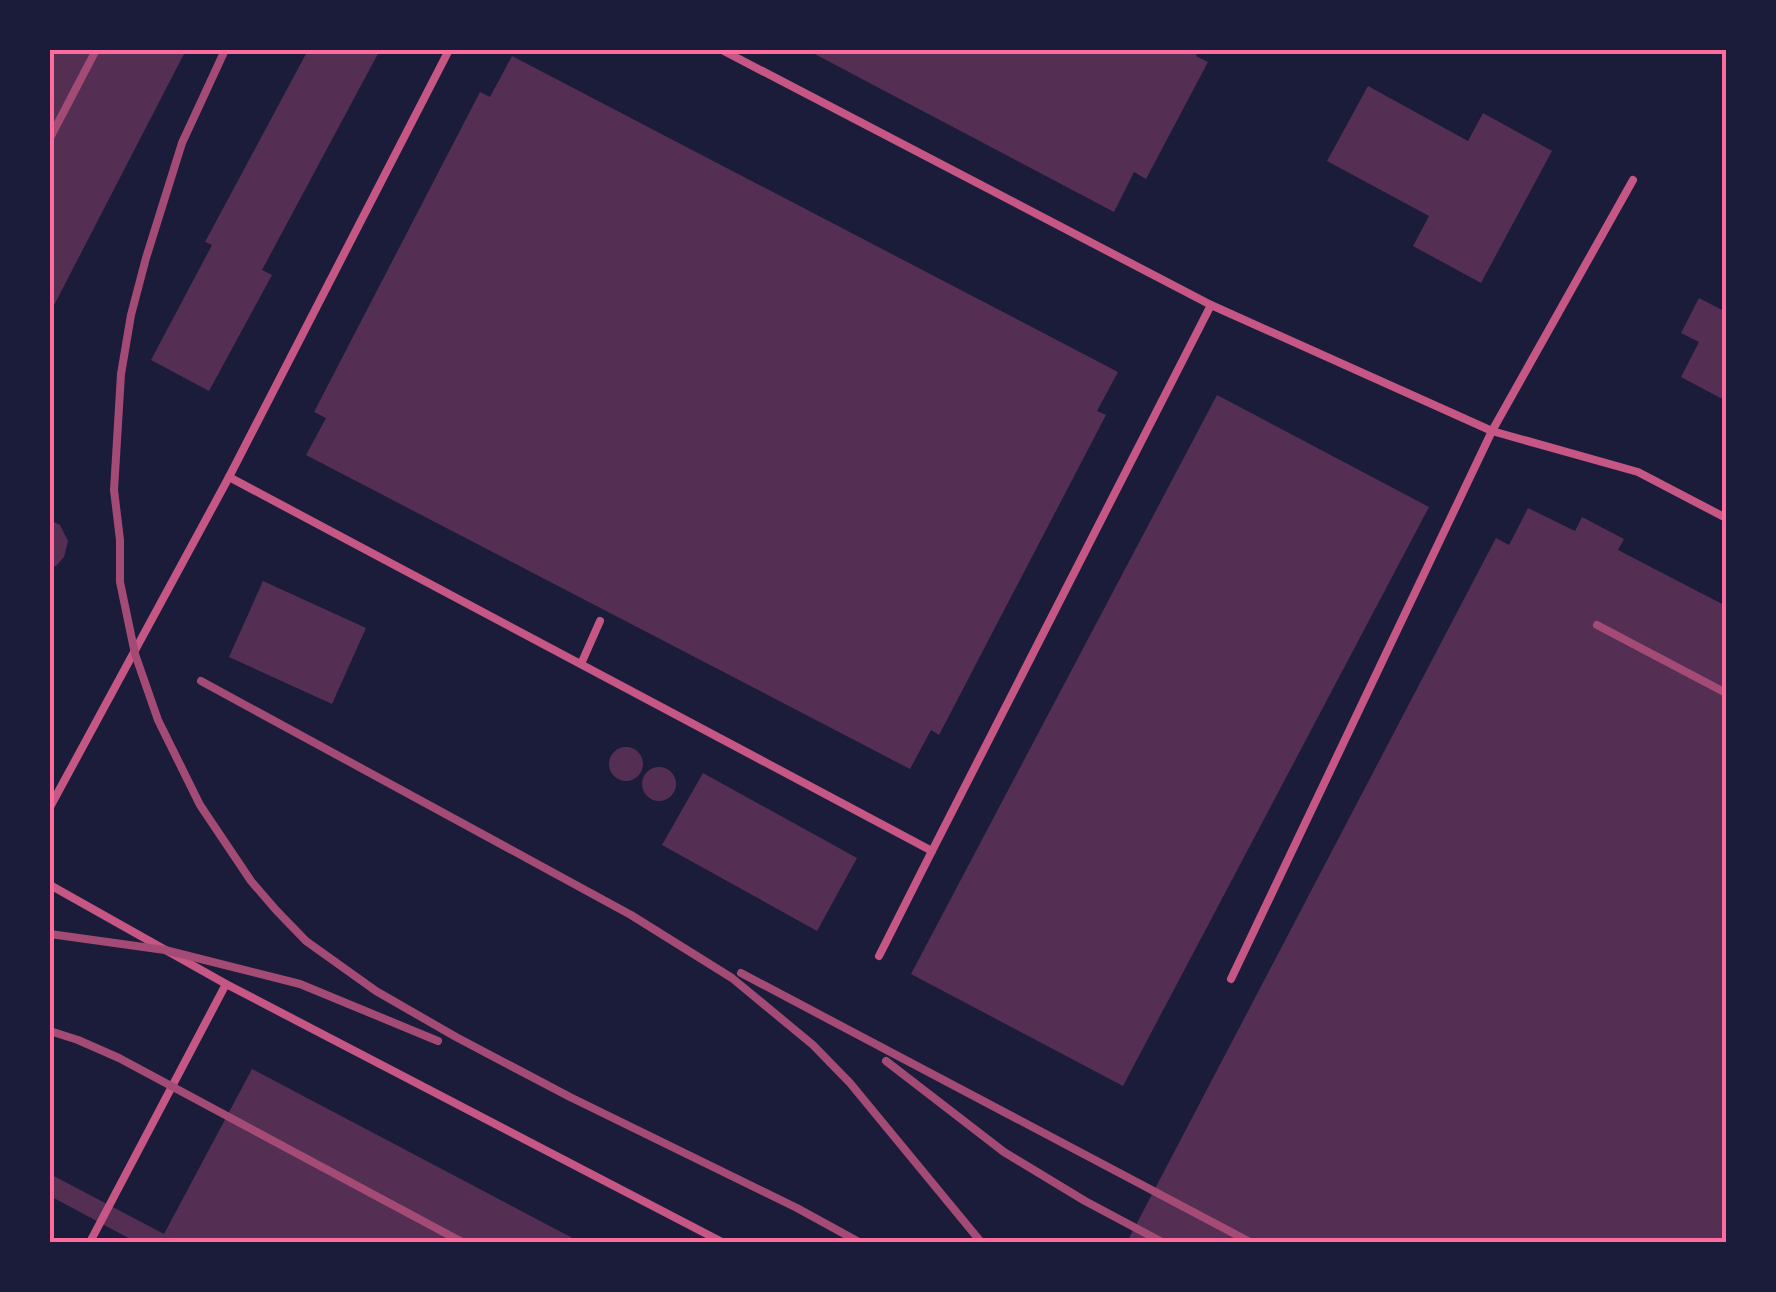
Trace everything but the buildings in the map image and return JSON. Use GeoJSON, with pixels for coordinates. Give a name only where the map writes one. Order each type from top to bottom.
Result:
{"type":"FeatureCollection","features":[{"type":"Feature","properties":{"kind":"lane"},"geometry":{"type":"LineString","coordinates":[[50,808],[229,477],[449,50]]}},
{"type":"Feature","properties":{"kind":"lane"},"geometry":{"type":"LineString","coordinates":[[722,50],[1211,305],[1492,432],[1638,472],[1726,518]]}},
{"type":"Feature","properties":{"kind":"lane"},"geometry":{"type":"LineString","coordinates":[[1231,979],[1492,432],[1634,180]]}},
{"type":"Feature","properties":{"kind":"lane"},"geometry":{"type":"LineString","coordinates":[[879,956],[1211,305]]}},
{"type":"Feature","properties":{"kind":"lane"},"geometry":{"type":"LineString","coordinates":[[229,477],[932,851]]}},
{"type":"Feature","properties":{"kind":"lane"},"geometry":{"type":"LineString","coordinates":[[581,664],[600,621]]}},
{"type":"Feature","properties":{"kind":"lane"},"geometry":{"type":"LineString","coordinates":[[50,885],[226,984],[722,1242]]}},
{"type":"Feature","properties":{"kind":"lane"},"geometry":{"type":"LineString","coordinates":[[90,1242],[226,984]]}},
{"type":"Feature","properties":{"kind":"railway"},"geometry":{"type":"LineString","coordinates":[[50,138],[96,50]]}},
{"type":"Feature","properties":{"kind":"railway"},"geometry":{"type":"LineString","coordinates":[[225,50],[182,143],[131,315],[121,374],[114,490],[120,582],[135,654],[158,720],[200,805],[251,881],[276,910],[306,941],[376,991],[570,1097],[859,1242]]}},
{"type":"Feature","properties":{"kind":"railway"},"geometry":{"type":"LineString","coordinates":[[1597,625],[1726,693]]}},
{"type":"Feature","properties":{"kind":"railway"},"geometry":{"type":"LineString","coordinates":[[201,681],[631,915],[732,978],[813,1045],[850,1083],[981,1242]]}},
{"type":"Feature","properties":{"kind":"railway"},"geometry":{"type":"LineString","coordinates":[[50,934],[165,950],[300,984],[438,1041]]}},
{"type":"Feature","properties":{"kind":"railway"},"geometry":{"type":"LineString","coordinates":[[741,973],[1250,1242]]}},
{"type":"Feature","properties":{"kind":"railway"},"geometry":{"type":"LineString","coordinates":[[50,1031],[119,1058],[462,1242]]}},
{"type":"Feature","properties":{"kind":"railway"},"geometry":{"type":"LineString","coordinates":[[886,1061],[1004,1152],[1162,1242]]}}]}
